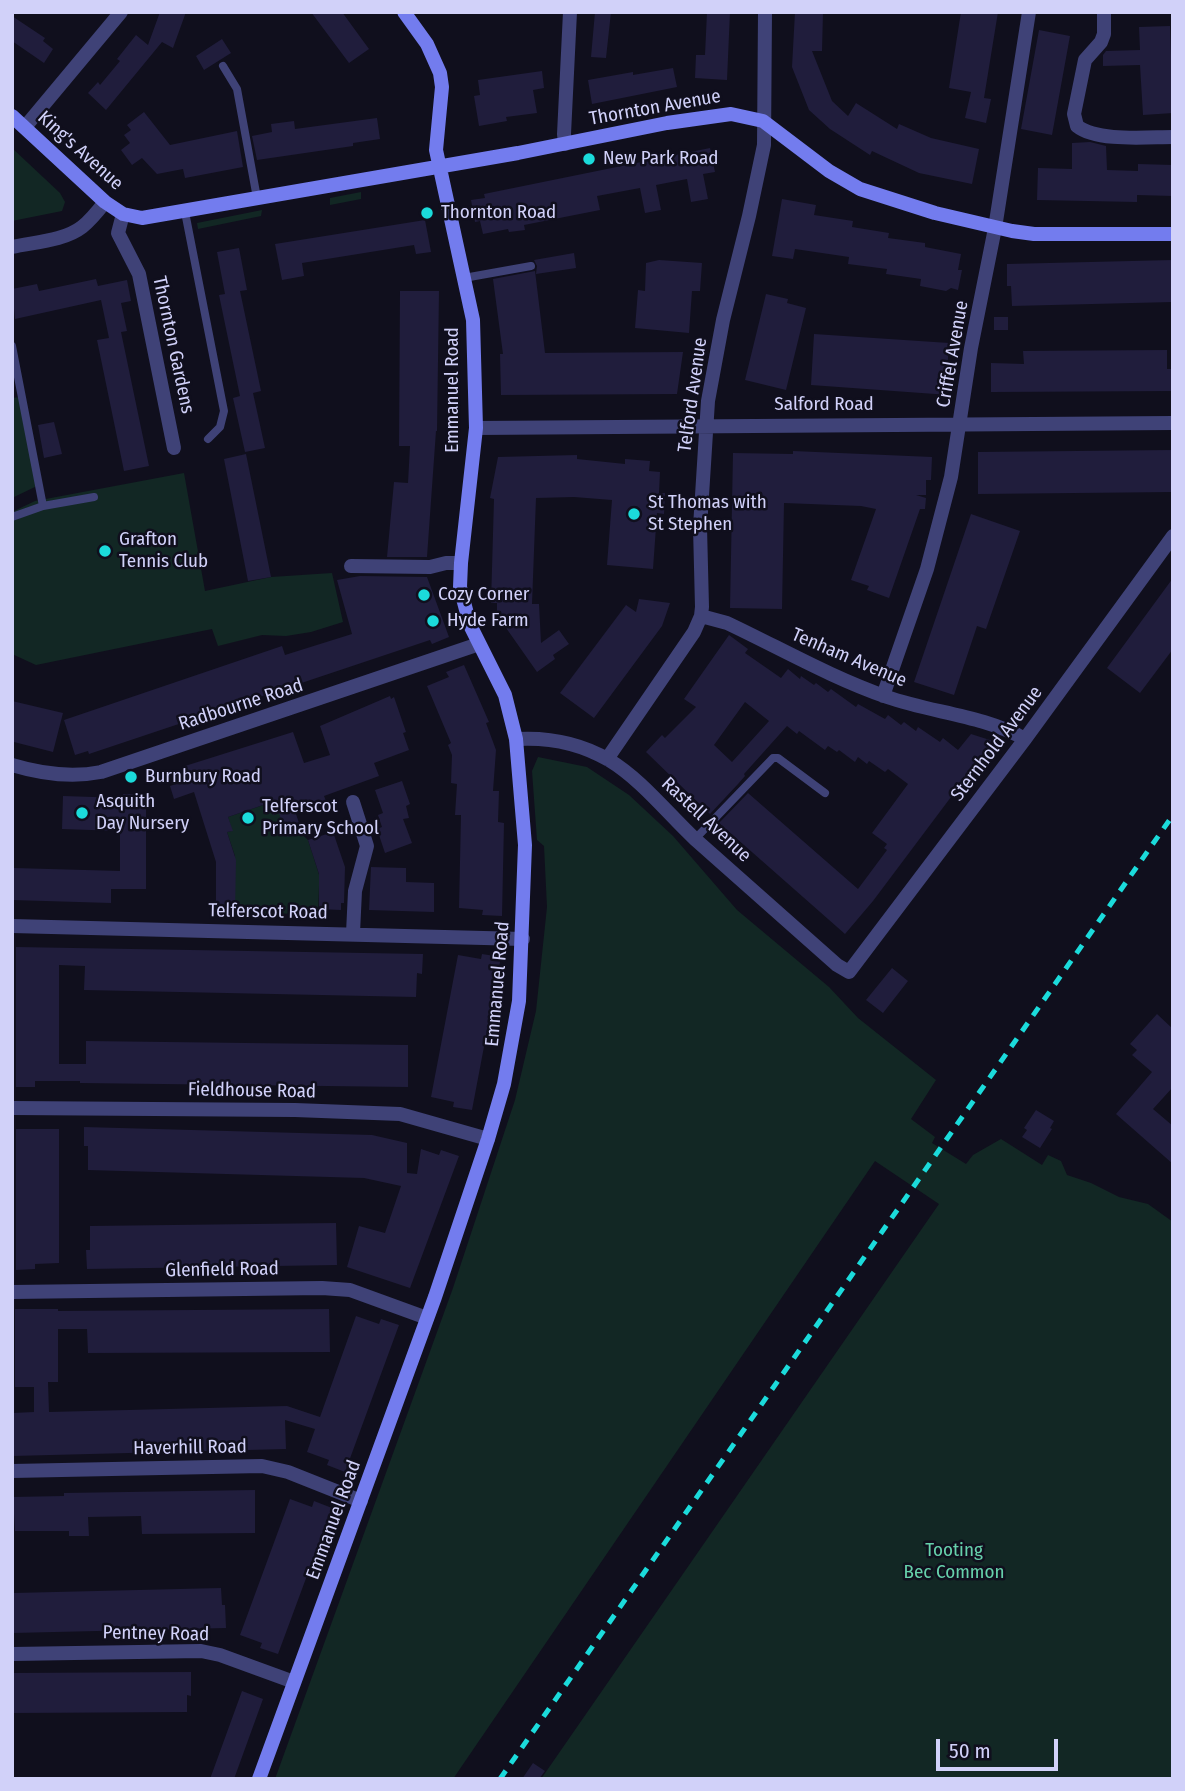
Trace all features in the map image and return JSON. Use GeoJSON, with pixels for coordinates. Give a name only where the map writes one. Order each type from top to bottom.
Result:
{"type":"FeatureCollection","features":[{"type":"Feature","properties":{"kind":"street"},"geometry":{"type":"LineString","coordinates":[[24,127],[121,12]]}},
{"type":"Feature","properties":{"kind":"street"},"geometry":{"type":"LineString","coordinates":[[404,12],[427,44],[440,73],[442,87],[436,150],[439,167]]}},
{"type":"Feature","properties":{"kind":"street"},"geometry":{"type":"LineString","coordinates":[[565,144],[570,12]]}},
{"type":"Feature","properties":{"kind":"street","name":"Telford Avenue"},"geometry":{"type":"LineString","coordinates":[[607,759],[694,632],[701,616],[700,527],[705,425],[718,341],[763,155],[765,12]]}},
{"type":"Feature","properties":{"kind":"street","name":"Criffel Avenue"},"geometry":{"type":"LineString","coordinates":[[883,696],[941,521],[995,228],[1029,12]]}},
{"type":"Feature","properties":{"kind":"street"},"geometry":{"type":"LineString","coordinates":[[1104,12],[1104,34],[1101,42],[1085,60],[1073,114],[1077,126],[1088,133],[1110,136],[1173,137]]}},
{"type":"Feature","properties":{"kind":"street","name":"Thornton Avenue"},"geometry":{"type":"LineString","coordinates":[[123,214],[152,218],[713,115],[739,114],[764,121],[829,171],[860,189],[935,213],[995,228],[1064,235],[1173,234]]}},
{"type":"Feature","properties":{"kind":"street","name":"King's Avenue"},"geometry":{"type":"LineString","coordinates":[[12,116],[106,202],[123,214]]}},
{"type":"Feature","properties":{"kind":"street","name":"Emmanuel Road"},"geometry":{"type":"LineString","coordinates":[[259,1779],[427,1318],[488,1139],[516,1030],[523,939],[525,845],[516,739],[505,695],[479,644],[463,601],[461,563],[476,428],[474,334],[439,167]]}},
{"type":"Feature","properties":{"kind":"street"},"geometry":{"type":"LineString","coordinates":[[12,247],[76,231],[106,202]]}},
{"type":"Feature","properties":{"kind":"street","name":"Thornton Gardens"},"geometry":{"type":"LineString","coordinates":[[123,214],[118,233],[139,274],[174,448]]}},
{"type":"Feature","properties":{"kind":"street","name":"Salford Road"},"geometry":{"type":"LineString","coordinates":[[476,428],[1173,423]]}},
{"type":"Feature","properties":{"kind":"street","name":"Sternhold Avenue"},"geometry":{"type":"LineString","coordinates":[[849,972],[1025,739],[1173,536]]}},
{"type":"Feature","properties":{"kind":"street"},"geometry":{"type":"LineString","coordinates":[[351,566],[430,567],[461,563]]}},
{"type":"Feature","properties":{"kind":"street","name":"Tenham Avenue"},"geometry":{"type":"LineString","coordinates":[[701,616],[727,623],[883,696],[964,716],[1025,739]]}},
{"type":"Feature","properties":{"kind":"street","name":"Radbourne Road"},"geometry":{"type":"LineString","coordinates":[[12,765],[60,775],[101,772],[479,644]]}},
{"type":"Feature","properties":{"kind":"street","name":"Rastell Avenue"},"geometry":{"type":"LineString","coordinates":[[516,739],[559,740],[607,759],[624,769],[695,839],[837,965],[849,972]]}},
{"type":"Feature","properties":{"kind":"street"},"geometry":{"type":"LineString","coordinates":[[353,802],[367,846],[355,891],[353,933]]}},
{"type":"Feature","properties":{"kind":"street","name":"Telferscot Road"},"geometry":{"type":"LineString","coordinates":[[12,926],[523,939]]}},
{"type":"Feature","properties":{"kind":"street","name":"Fieldhouse Road"},"geometry":{"type":"LineString","coordinates":[[12,1108],[295,1110],[400,1114],[488,1139]]}},
{"type":"Feature","properties":{"kind":"street","name":"Glenfield Road"},"geometry":{"type":"LineString","coordinates":[[12,1292],[322,1288],[350,1290],[427,1318]]}},
{"type":"Feature","properties":{"kind":"street","name":"Haverhill Road"},"geometry":{"type":"LineString","coordinates":[[12,1471],[262,1466],[288,1472],[362,1501]]}},
{"type":"Feature","properties":{"kind":"street","name":"Pentney Road"},"geometry":{"type":"LineString","coordinates":[[12,1654],[201,1651],[220,1655],[294,1682]]}},
{"type":"Feature","properties":{"kind":"lane"},"geometry":{"type":"LineString","coordinates":[[223,66],[237,89],[257,198]]}},
{"type":"Feature","properties":{"kind":"lane"},"geometry":{"type":"LineString","coordinates":[[186,212],[224,411],[220,427],[208,439]]}},
{"type":"Feature","properties":{"kind":"lane"},"geometry":{"type":"LineString","coordinates":[[464,278],[531,267]]}},
{"type":"Feature","properties":{"kind":"lane"},"geometry":{"type":"LineString","coordinates":[[12,346],[43,506]]}},
{"type":"Feature","properties":{"kind":"lane"},"geometry":{"type":"LineString","coordinates":[[12,517],[43,506],[94,497]]}},
{"type":"Feature","properties":{"kind":"lane"},"geometry":{"type":"LineString","coordinates":[[695,839],[773,758],[778,758],[825,793]]}},
{"type":"Feature","properties":{"kind":"green space"},"geometry":{"type":"Polygon","coordinates":[[[12,148],[60,193],[65,202],[62,211],[12,221],[12,148]]]}},
{"type":"Feature","properties":{"kind":"green space"},"geometry":{"type":"Polygon","coordinates":[[[361,192],[361,199],[330,205],[330,198],[361,192]]]}},
{"type":"Feature","properties":{"kind":"green space"},"geometry":{"type":"Polygon","coordinates":[[[262,210],[261,216],[198,229],[197,223],[262,210]]]}},
{"type":"Feature","properties":{"kind":"green space"},"geometry":{"type":"Polygon","coordinates":[[[20,397],[39,485],[12,498],[12,398],[20,397]]]}},
{"type":"Feature","properties":{"kind":"green space","name":"Grafton Tennis Club"},"geometry":{"type":"Polygon","coordinates":[[[184,473],[205,591],[271,577],[332,573],[343,622],[311,632],[286,636],[262,635],[218,646],[212,629],[36,665],[12,654],[12,512],[35,501],[184,473]]]}},
{"type":"Feature","properties":{"kind":"green space","name":"Tooting Bec Common"},"geometry":{"type":"Polygon","coordinates":[[[538,757],[587,767],[629,795],[673,836],[737,910],[829,987],[858,1018],[936,1080],[911,1119],[935,1137],[932,1143],[966,1164],[973,1155],[1001,1139],[1042,1165],[1048,1155],[1061,1161],[1067,1175],[1119,1197],[1148,1204],[1173,1222],[1173,1779],[541,1779],[939,1204],[875,1161],[453,1779],[275,1779],[453,1288],[515,1100],[536,1011],[547,907],[544,846],[537,840],[532,771],[538,757]]]}},
{"type":"Feature","properties":{"kind":"green space"},"geometry":{"type":"Polygon","coordinates":[[[269,803],[273,815],[279,813],[308,840],[322,884],[319,886],[318,914],[235,913],[235,856],[227,832],[232,831],[228,817],[269,803]]]}},
{"type":"Feature","properties":{"kind":"building"},"geometry":{"type":"Polygon","coordinates":[[[160,12],[186,12],[173,48],[162,42],[106,110],[88,93],[98,82],[100,85],[120,61],[117,59],[136,35],[148,45],[160,12]]]}},
{"type":"Feature","properties":{"kind":"building"},"geometry":{"type":"Polygon","coordinates":[[[311,12],[342,12],[369,49],[349,63],[311,12]]]}},
{"type":"Feature","properties":{"kind":"building"},"geometry":{"type":"Polygon","coordinates":[[[595,12],[611,12],[606,58],[591,57],[595,12]]]}},
{"type":"Feature","properties":{"kind":"building"},"geometry":{"type":"Polygon","coordinates":[[[707,12],[730,12],[727,80],[695,78],[696,55],[705,55],[707,12]]]}},
{"type":"Feature","properties":{"kind":"building"},"geometry":{"type":"Polygon","coordinates":[[[795,12],[823,12],[822,51],[812,51],[832,101],[848,116],[856,103],[897,129],[899,124],[931,138],[979,149],[972,184],[919,173],[872,151],[870,155],[830,129],[809,110],[792,67],[795,12]]]}},
{"type":"Feature","properties":{"kind":"building"},"geometry":{"type":"Polygon","coordinates":[[[961,12],[998,12],[984,98],[991,99],[986,123],[965,118],[971,92],[949,88],[961,12]]]}},
{"type":"Feature","properties":{"kind":"building"},"geometry":{"type":"Polygon","coordinates":[[[12,16],[45,38],[43,41],[53,49],[44,63],[12,41],[12,16]]]}},
{"type":"Feature","properties":{"kind":"building"},"geometry":{"type":"Polygon","coordinates":[[[1170,26],[1173,113],[1143,115],[1140,65],[1103,66],[1103,55],[1106,51],[1140,50],[1139,27],[1170,26]]]}},
{"type":"Feature","properties":{"kind":"building"},"geometry":{"type":"Polygon","coordinates":[[[1039,30],[1070,36],[1052,135],[1021,129],[1039,30]]]}},
{"type":"Feature","properties":{"kind":"building"},"geometry":{"type":"Polygon","coordinates":[[[222,39],[231,53],[204,70],[196,56],[222,39]]]}},
{"type":"Feature","properties":{"kind":"building"},"geometry":{"type":"Polygon","coordinates":[[[673,68],[677,87],[592,104],[588,80],[673,68]]]}},
{"type":"Feature","properties":{"kind":"building"},"geometry":{"type":"Polygon","coordinates":[[[542,71],[544,88],[533,90],[537,113],[506,117],[507,121],[479,126],[474,96],[480,95],[478,80],[542,71]]]}},
{"type":"Feature","properties":{"kind":"building"},"geometry":{"type":"Polygon","coordinates":[[[144,112],[170,145],[237,131],[243,167],[185,178],[183,169],[157,174],[142,158],[132,165],[121,150],[130,143],[124,135],[131,130],[127,125],[144,112]]]}},
{"type":"Feature","properties":{"kind":"building"},"geometry":{"type":"Polygon","coordinates":[[[377,118],[380,139],[353,143],[353,146],[257,160],[252,136],[272,132],[271,124],[294,121],[295,129],[377,118]]]}},
{"type":"Feature","properties":{"kind":"building"},"geometry":{"type":"Polygon","coordinates":[[[1090,142],[1106,146],[1107,170],[1138,171],[1138,164],[1173,165],[1173,196],[1137,195],[1137,202],[1037,200],[1038,168],[1072,169],[1072,143],[1090,142]]]}},
{"type":"Feature","properties":{"kind":"building"},"geometry":{"type":"Polygon","coordinates":[[[710,148],[715,172],[703,174],[708,199],[691,202],[687,179],[656,185],[661,210],[645,213],[640,188],[597,196],[600,210],[524,225],[525,230],[509,232],[508,229],[483,234],[480,221],[475,222],[471,200],[485,198],[484,194],[710,148]]]}},
{"type":"Feature","properties":{"kind":"building"},"geometry":{"type":"Polygon","coordinates":[[[782,199],[816,205],[814,215],[853,221],[852,227],[889,233],[888,238],[925,243],[925,247],[961,254],[958,270],[962,270],[958,290],[951,288],[946,291],[920,286],[921,279],[886,274],[887,269],[848,264],[849,257],[795,249],[793,259],[772,256],[782,199]]]}},
{"type":"Feature","properties":{"kind":"building"},"geometry":{"type":"Polygon","coordinates":[[[425,220],[431,252],[416,254],[414,245],[302,263],[304,276],[282,280],[275,244],[425,220]]]}},
{"type":"Feature","properties":{"kind":"building"},"geometry":{"type":"Polygon","coordinates":[[[239,248],[247,290],[240,291],[261,391],[253,393],[265,448],[245,452],[233,398],[240,396],[219,295],[225,294],[217,252],[239,248]]]}},
{"type":"Feature","properties":{"kind":"building"},"geometry":{"type":"Polygon","coordinates":[[[574,253],[576,268],[536,274],[537,266],[534,260],[574,253]]]}},
{"type":"Feature","properties":{"kind":"building"},"geometry":{"type":"Polygon","coordinates":[[[659,260],[702,263],[700,291],[692,291],[689,333],[635,328],[638,290],[645,291],[646,263],[659,260]]]}},
{"type":"Feature","properties":{"kind":"building"},"geometry":{"type":"Polygon","coordinates":[[[1173,260],[1173,302],[1012,306],[1011,286],[1007,286],[1007,264],[1173,260]]]}},
{"type":"Feature","properties":{"kind":"building"},"geometry":{"type":"Polygon","coordinates":[[[535,271],[545,353],[683,352],[677,394],[501,395],[500,354],[503,354],[493,279],[535,271]]]}},
{"type":"Feature","properties":{"kind":"building"},"geometry":{"type":"Polygon","coordinates":[[[96,279],[98,286],[127,280],[131,301],[121,303],[127,331],[121,332],[149,466],[124,471],[97,340],[109,338],[101,300],[15,319],[12,289],[37,284],[39,291],[96,279]]]}},
{"type":"Feature","properties":{"kind":"building"},"geometry":{"type":"Polygon","coordinates":[[[400,291],[439,291],[437,431],[427,557],[387,557],[394,482],[408,483],[410,446],[399,446],[400,291]]]}},
{"type":"Feature","properties":{"kind":"building"},"geometry":{"type":"Polygon","coordinates":[[[766,294],[788,299],[787,303],[806,308],[786,390],[745,380],[766,294]]]}},
{"type":"Feature","properties":{"kind":"building"},"geometry":{"type":"Polygon","coordinates":[[[994,317],[1008,317],[1008,330],[994,330],[994,317]]]}},
{"type":"Feature","properties":{"kind":"building"},"geometry":{"type":"Polygon","coordinates":[[[814,334],[949,343],[949,395],[811,385],[814,334]]]}},
{"type":"Feature","properties":{"kind":"building"},"geometry":{"type":"Polygon","coordinates":[[[1167,350],[1167,369],[1173,369],[1173,391],[991,392],[991,363],[1024,364],[1023,351],[1167,350]]]}},
{"type":"Feature","properties":{"kind":"building"},"geometry":{"type":"Polygon","coordinates":[[[54,422],[62,454],[44,458],[38,425],[54,422]]]}},
{"type":"Feature","properties":{"kind":"building"},"geometry":{"type":"Polygon","coordinates":[[[1173,450],[1173,492],[978,494],[978,452],[1173,450]]]}},
{"type":"Feature","properties":{"kind":"building"},"geometry":{"type":"Polygon","coordinates":[[[793,451],[932,457],[931,480],[926,480],[926,495],[916,495],[926,498],[925,509],[920,509],[889,598],[867,590],[869,586],[851,580],[876,509],[784,503],[782,609],[730,608],[733,453],[793,454],[793,451]]]}},
{"type":"Feature","properties":{"kind":"building"},"geometry":{"type":"Polygon","coordinates":[[[246,454],[271,577],[248,581],[224,459],[246,454]]]}},
{"type":"Feature","properties":{"kind":"building"},"geometry":{"type":"Polygon","coordinates":[[[577,455],[577,459],[625,464],[625,459],[650,461],[649,471],[660,472],[659,493],[665,493],[664,514],[657,513],[653,569],[607,565],[612,500],[536,498],[532,604],[539,604],[541,643],[559,630],[569,644],[553,655],[555,659],[537,672],[497,615],[497,603],[491,603],[494,499],[490,498],[498,457],[577,455]]]}},
{"type":"Feature","properties":{"kind":"building"},"geometry":{"type":"Polygon","coordinates":[[[971,514],[1020,531],[986,629],[977,626],[954,695],[914,682],[971,514]]]}},
{"type":"Feature","properties":{"kind":"building"},"geometry":{"type":"Polygon","coordinates":[[[360,576],[427,577],[449,637],[432,644],[430,640],[89,754],[88,751],[75,755],[64,720],[282,646],[285,655],[352,634],[337,580],[360,576]]]}},
{"type":"Feature","properties":{"kind":"building"},"geometry":{"type":"Polygon","coordinates":[[[1173,578],[1173,649],[1140,693],[1107,668],[1173,578]]]}},
{"type":"Feature","properties":{"kind":"building"},"geometry":{"type":"Polygon","coordinates":[[[639,599],[670,603],[662,626],[594,718],[560,693],[626,605],[636,612],[639,599]]]}},
{"type":"Feature","properties":{"kind":"building"},"geometry":{"type":"Polygon","coordinates":[[[729,635],[748,649],[745,653],[781,678],[788,669],[800,679],[801,676],[828,692],[831,689],[856,707],[858,704],[885,719],[888,715],[901,725],[904,722],[916,731],[918,727],[940,742],[943,738],[958,750],[971,734],[993,741],[873,901],[845,934],[719,823],[748,793],[858,889],[887,850],[884,848],[887,844],[872,833],[908,784],[888,769],[885,772],[869,761],[867,764],[858,757],[855,762],[839,750],[837,752],[828,746],[825,750],[799,731],[797,734],[787,726],[710,814],[646,752],[662,735],[665,738],[696,707],[684,699],[729,635]],[[745,702],[714,745],[732,762],[769,721],[745,702]]]}},
{"type":"Feature","properties":{"kind":"building"},"geometry":{"type":"Polygon","coordinates":[[[464,665],[489,722],[486,723],[496,750],[493,791],[499,791],[498,822],[504,823],[502,916],[482,915],[483,910],[459,908],[461,815],[455,815],[457,784],[451,783],[452,755],[448,745],[451,743],[427,686],[449,677],[446,672],[464,665]]]}},
{"type":"Feature","properties":{"kind":"building"},"geometry":{"type":"Polygon","coordinates":[[[390,696],[391,699],[394,697],[409,750],[374,763],[379,776],[324,796],[326,801],[295,811],[302,832],[287,837],[279,813],[273,815],[269,803],[228,817],[233,831],[227,832],[236,860],[235,913],[216,912],[216,862],[194,792],[174,799],[170,786],[190,779],[185,766],[293,732],[304,763],[330,755],[320,726],[390,696]]]}},
{"type":"Feature","properties":{"kind":"building"},"geometry":{"type":"Polygon","coordinates":[[[12,701],[63,713],[53,752],[14,742],[12,701]]]}},
{"type":"Feature","properties":{"kind":"building"},"geometry":{"type":"Polygon","coordinates":[[[402,781],[410,804],[406,806],[409,818],[403,819],[412,843],[385,853],[377,829],[382,827],[378,815],[383,813],[375,790],[402,781]]]}},
{"type":"Feature","properties":{"kind":"building"},"geometry":{"type":"Polygon","coordinates":[[[123,794],[146,794],[146,889],[111,889],[111,903],[12,900],[14,868],[120,871],[120,831],[62,829],[63,796],[123,798],[123,794]]]}},
{"type":"Feature","properties":{"kind":"building"},"geometry":{"type":"Polygon","coordinates":[[[333,832],[345,867],[344,903],[341,903],[341,910],[319,909],[319,874],[308,840],[333,832]]]}},
{"type":"Feature","properties":{"kind":"building"},"geometry":{"type":"Polygon","coordinates":[[[371,867],[406,868],[406,882],[434,883],[434,912],[369,910],[371,867]]]}},
{"type":"Feature","properties":{"kind":"building"},"geometry":{"type":"Polygon","coordinates":[[[16,947],[423,954],[422,974],[417,973],[416,997],[84,990],[85,966],[59,965],[59,1064],[86,1064],[86,1041],[408,1045],[408,1087],[35,1081],[35,1087],[16,1087],[16,947]]]}},
{"type":"Feature","properties":{"kind":"building"},"geometry":{"type":"Polygon","coordinates":[[[482,954],[501,957],[472,1110],[453,1107],[454,1102],[431,1097],[458,955],[481,959],[482,954]]]}},
{"type":"Feature","properties":{"kind":"building"},"geometry":{"type":"Polygon","coordinates":[[[892,968],[908,981],[883,1013],[866,1000],[892,968]]]}},
{"type":"Feature","properties":{"kind":"building"},"geometry":{"type":"Polygon","coordinates":[[[1157,1014],[1173,1029],[1173,1087],[1153,1109],[1173,1126],[1173,1164],[1116,1114],[1152,1072],[1132,1055],[1137,1050],[1130,1044],[1157,1014]]]}},
{"type":"Feature","properties":{"kind":"building"},"geometry":{"type":"Polygon","coordinates":[[[1036,1110],[1054,1121],[1040,1148],[1022,1137],[1027,1130],[1024,1128],[1036,1110]]]}},
{"type":"Feature","properties":{"kind":"building"},"geometry":{"type":"Polygon","coordinates":[[[84,1127],[372,1135],[407,1143],[407,1173],[417,1174],[421,1149],[439,1155],[441,1150],[459,1156],[410,1288],[347,1267],[359,1226],[385,1233],[401,1186],[364,1178],[88,1170],[88,1146],[84,1146],[84,1127]]]}},
{"type":"Feature","properties":{"kind":"building"},"geometry":{"type":"Polygon","coordinates":[[[16,1129],[59,1129],[59,1263],[35,1264],[35,1269],[16,1270],[16,1129]]]}},
{"type":"Feature","properties":{"kind":"building"},"geometry":{"type":"Polygon","coordinates":[[[336,1223],[337,1265],[87,1269],[86,1250],[90,1250],[90,1226],[336,1223]]]}},
{"type":"Feature","properties":{"kind":"building"},"geometry":{"type":"Polygon","coordinates":[[[15,1309],[329,1309],[330,1352],[88,1353],[87,1329],[58,1329],[58,1382],[48,1382],[49,1412],[287,1406],[320,1417],[356,1316],[379,1324],[381,1319],[399,1325],[345,1472],[327,1465],[329,1460],[307,1452],[315,1429],[285,1420],[286,1449],[12,1456],[13,1413],[34,1412],[34,1387],[15,1387],[15,1309]]]}},
{"type":"Feature","properties":{"kind":"building"},"geometry":{"type":"Polygon","coordinates":[[[255,1490],[255,1533],[142,1534],[141,1516],[88,1517],[89,1536],[69,1536],[69,1531],[15,1531],[12,1514],[12,1497],[64,1496],[64,1493],[255,1490]]]}},
{"type":"Feature","properties":{"kind":"building"},"geometry":{"type":"Polygon","coordinates":[[[290,1499],[312,1507],[314,1501],[332,1508],[278,1654],[260,1648],[262,1643],[240,1635],[290,1499]]]}},
{"type":"Feature","properties":{"kind":"building"},"geometry":{"type":"Polygon","coordinates":[[[221,1588],[226,1628],[12,1633],[14,1593],[221,1588]]]}},
{"type":"Feature","properties":{"kind":"building"},"geometry":{"type":"Polygon","coordinates":[[[191,1672],[191,1696],[187,1695],[187,1712],[12,1713],[12,1673],[191,1672]]]}},
{"type":"Feature","properties":{"kind":"building"},"geometry":{"type":"Polygon","coordinates":[[[242,1691],[263,1699],[234,1779],[210,1779],[242,1691]]]}},
{"type":"Feature","properties":{"kind":"building"},"geometry":{"type":"Polygon","coordinates":[[[533,1763],[545,1771],[539,1779],[522,1779],[533,1763]]]}},
{"type":"Feature","properties":{"kind":"railway"},"geometry":{"type":"LineString","coordinates":[[500,1779],[1173,815]]}},
{"type":"Feature","properties":{"kind":"place","name":"New Park Road"},"geometry":{"type":"Point","coordinates":[589,159]}},
{"type":"Feature","properties":{"kind":"place","name":"Thornton Road"},"geometry":{"type":"Point","coordinates":[427,213]}},
{"type":"Feature","properties":{"kind":"place","name":"St Thomas with St Stephen"},"geometry":{"type":"Point","coordinates":[634,514]}},
{"type":"Feature","properties":{"kind":"place","name":"Grafton Tennis Club"},"geometry":{"type":"Point","coordinates":[105,551]}},
{"type":"Feature","properties":{"kind":"place","name":"Cozy Corner"},"geometry":{"type":"Point","coordinates":[424,595]}},
{"type":"Feature","properties":{"kind":"place","name":"Hyde Farm"},"geometry":{"type":"Point","coordinates":[433,621]}},
{"type":"Feature","properties":{"kind":"place","name":"Burnbury Road"},"geometry":{"type":"Point","coordinates":[131,777]}},
{"type":"Feature","properties":{"kind":"place","name":"Asquith Day Nursery"},"geometry":{"type":"Point","coordinates":[82,813]}},
{"type":"Feature","properties":{"kind":"place","name":"Telferscot Primary School"},"geometry":{"type":"Point","coordinates":[248,818]}}]}
